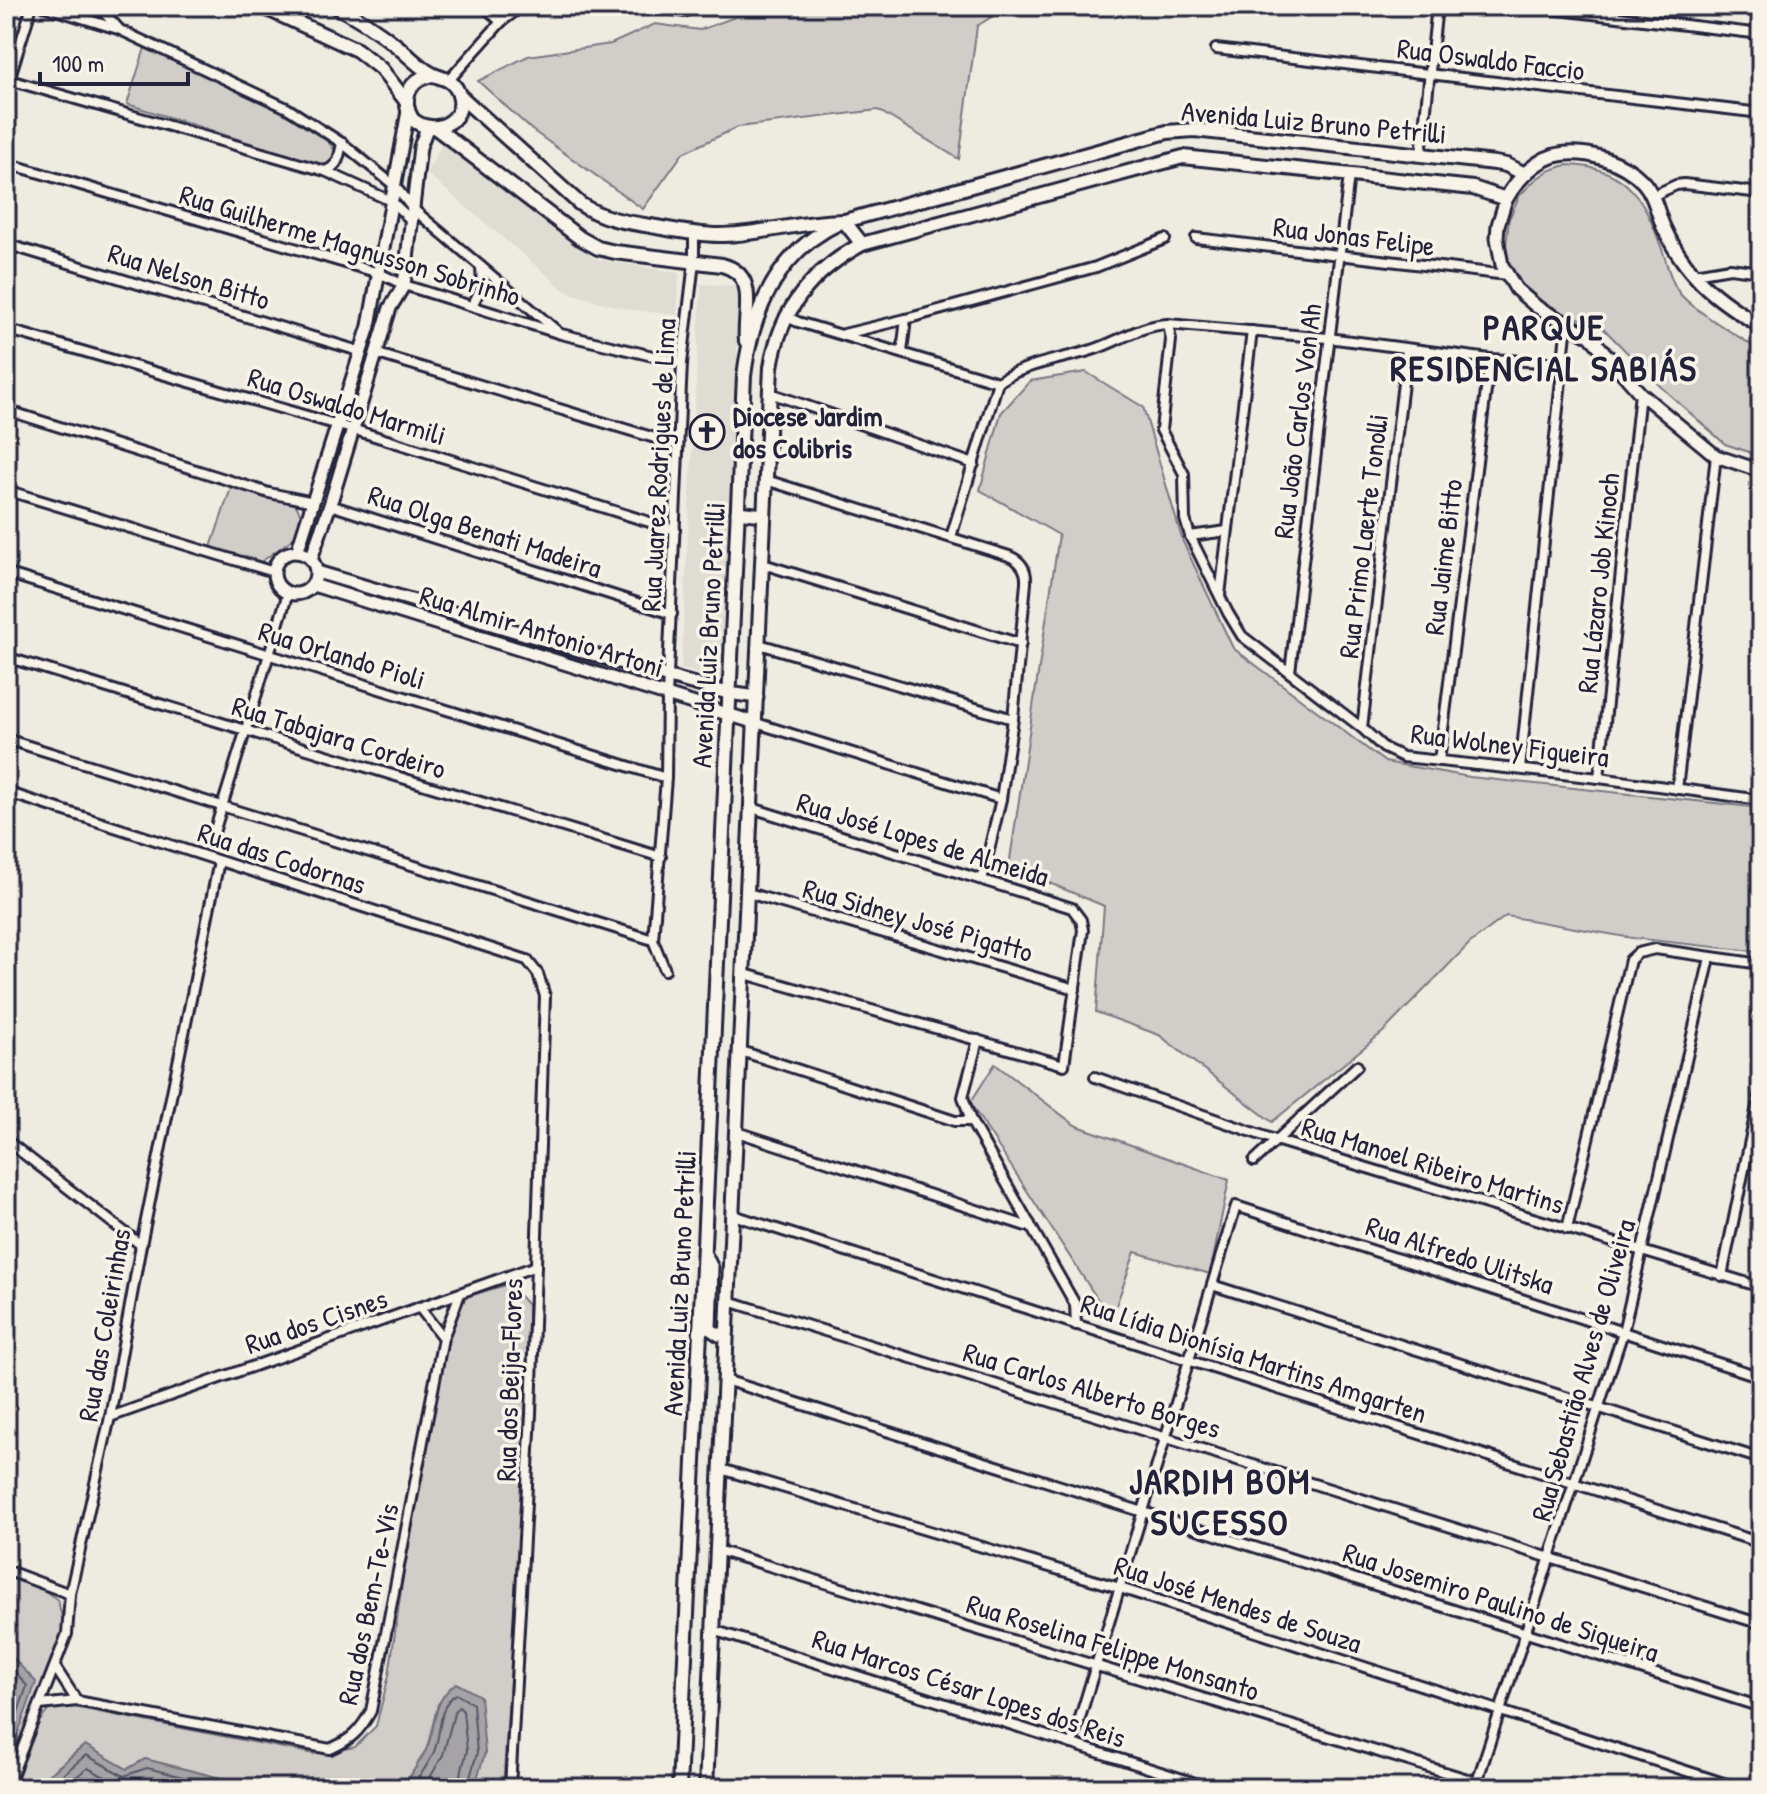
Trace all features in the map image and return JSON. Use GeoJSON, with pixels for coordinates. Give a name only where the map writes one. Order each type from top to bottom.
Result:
{"type":"FeatureCollection","features":[{"type":"Feature","properties":{"kind":"main road"},"geometry":{"type":"LineString","coordinates":[[261,6],[357,50],[381,69],[418,125],[432,128],[580,238],[598,248],[729,267],[745,282],[748,297],[747,352]]}},
{"type":"Feature","properties":{"kind":"main road"},"geometry":{"type":"LineString","coordinates":[[335,6],[361,18],[432,75],[449,80],[459,95],[591,211],[614,221],[721,235],[775,230],[820,221],[844,221],[862,244]]}},
{"type":"Feature","properties":{"kind":"main road"},"geometry":{"type":"LineString","coordinates":[[407,106],[410,87],[416,80],[432,75]]}},
{"type":"Feature","properties":{"kind":"main road"},"geometry":{"type":"LineString","coordinates":[[432,128],[452,120],[458,113],[459,95]]}},
{"type":"Feature","properties":{"kind":"main road","name":"Avenida Luiz Bruno Petrilli"},"geometry":{"type":"LineString","coordinates":[[679,1788],[737,512],[747,352],[763,296],[793,255],[812,238],[844,221],[1167,132],[1194,130],[1421,155],[1506,165],[1525,174]]}},
{"type":"Feature","properties":{"kind":"main road"},"geometry":{"type":"LineString","coordinates":[[1167,132],[1171,159]]}},
{"type":"Feature","properties":{"kind":"main road"},"geometry":{"type":"LineString","coordinates":[[1345,174],[1340,162],[1347,147]]}},
{"type":"Feature","properties":{"kind":"main road"},"geometry":{"type":"LineString","coordinates":[[1506,199],[1525,174],[1543,161],[1562,153],[1604,159],[1627,168],[1644,182],[1671,242],[1694,274],[1715,294],[1761,326]]}},
{"type":"Feature","properties":{"kind":"main road"},"geometry":{"type":"LineString","coordinates":[[1419,182],[1421,155]]}},
{"type":"Feature","properties":{"kind":"main road","name":"Avenida Luiz Bruno Petrilli"},"geometry":{"type":"LineString","coordinates":[[706,1788],[770,393],[775,342],[785,315],[827,267],[862,244],[1171,159],[1195,156],[1473,188],[1506,199]]}},
{"type":"Feature","properties":{"kind":"street"},"geometry":{"type":"LineString","coordinates":[[32,6],[7,82],[325,171],[391,201],[481,266],[561,334]]}},
{"type":"Feature","properties":{"kind":"street"},"geometry":{"type":"LineString","coordinates":[[43,6],[118,29],[287,108],[342,143],[395,186],[412,214]]}},
{"type":"Feature","properties":{"kind":"street"},"geometry":{"type":"LineString","coordinates":[[98,6],[118,29]]}},
{"type":"Feature","properties":{"kind":"street"},"geometry":{"type":"LineString","coordinates":[[484,6],[501,22]]}},
{"type":"Feature","properties":{"kind":"street"},"geometry":{"type":"LineString","coordinates":[[449,80],[501,22],[522,6]]}},
{"type":"Feature","properties":{"kind":"street"},"geometry":{"type":"LineString","coordinates":[[655,6],[684,12],[697,6]]}},
{"type":"Feature","properties":{"kind":"street"},"geometry":{"type":"LineString","coordinates":[[1421,155],[1437,6]]}},
{"type":"Feature","properties":{"kind":"street"},"geometry":{"type":"LineString","coordinates":[[1525,6],[1761,34]]}},
{"type":"Feature","properties":{"kind":"street","name":"Rua Oswaldo Faccio"},"geometry":{"type":"LineString","coordinates":[[1216,49],[1761,113]]}},
{"type":"Feature","properties":{"kind":"street"},"geometry":{"type":"LineString","coordinates":[[297,552],[369,326],[407,106]]}},
{"type":"Feature","properties":{"kind":"street"},"geometry":{"type":"LineString","coordinates":[[311,559],[390,308],[404,285],[420,147],[432,128]]}},
{"type":"Feature","properties":{"kind":"street"},"geometry":{"type":"LineString","coordinates":[[325,171],[335,168],[342,143]]}},
{"type":"Feature","properties":{"kind":"street","name":"Rua Guilherme Magnusson Sobrinho"},"geometry":{"type":"LineString","coordinates":[[6,163],[379,273],[404,285],[561,334],[682,363]]}},
{"type":"Feature","properties":{"kind":"street","name":"Rua João Carlos Von Ah"},"geometry":{"type":"LineString","coordinates":[[1290,672],[1345,174]]}},
{"type":"Feature","properties":{"kind":"street"},"geometry":{"type":"LineString","coordinates":[[1652,196],[1684,184],[1761,193]]}},
{"type":"Feature","properties":{"kind":"street"},"geometry":{"type":"LineString","coordinates":[[1506,199],[1498,225],[1498,252],[1507,275],[1526,299],[1590,336],[1640,393],[1716,456],[1761,471]]}},
{"type":"Feature","properties":{"kind":"street","name":"Rua Juarez Rodrigues de Lima"},"geometry":{"type":"LineString","coordinates":[[653,940],[666,778],[682,363],[694,262],[694,233]]}},
{"type":"Feature","properties":{"kind":"street","name":"Rua Jonas Felipe"},"geometry":{"type":"LineString","coordinates":[[1196,238],[1507,275]]}},
{"type":"Feature","properties":{"kind":"street"},"geometry":{"type":"LineString","coordinates":[[840,335],[1096,267],[1165,239]]}},
{"type":"Feature","properties":{"kind":"street","name":"Rua Nelson Bitto"},"geometry":{"type":"LineString","coordinates":[[6,244],[359,351]]}},
{"type":"Feature","properties":{"kind":"street"},"geometry":{"type":"LineString","coordinates":[[472,306],[482,286],[481,266]]}},
{"type":"Feature","properties":{"kind":"street"},"geometry":{"type":"LineString","coordinates":[[1694,274],[1730,268],[1761,272]]}},
{"type":"Feature","properties":{"kind":"street"},"geometry":{"type":"LineString","coordinates":[[785,315],[798,322],[998,382]]}},
{"type":"Feature","properties":{"kind":"street"},"geometry":{"type":"LineString","coordinates":[[902,352],[906,319]]}},
{"type":"Feature","properties":{"kind":"street"},"geometry":{"type":"LineString","coordinates":[[1520,769],[1567,323]]}},
{"type":"Feature","properties":{"kind":"street","name":"Rua Wolney Figueira"},"geometry":{"type":"LineString","coordinates":[[1168,324],[1171,340],[1161,430],[1184,474],[1185,519],[1190,536],[1242,636],[1384,748],[1403,757],[1599,778],[1760,800]]}},
{"type":"Feature","properties":{"kind":"street"},"geometry":{"type":"LineString","coordinates":[[951,537],[998,382],[1015,371],[1094,350],[1151,325],[1328,338],[1490,359],[1563,363]]}},
{"type":"Feature","properties":{"kind":"street","name":"Rua Oswaldo Marmili"},"geometry":{"type":"LineString","coordinates":[[6,329],[352,429],[675,530]]}},
{"type":"Feature","properties":{"kind":"street"},"geometry":{"type":"LineString","coordinates":[[1220,596],[1252,331]]}},
{"type":"Feature","properties":{"kind":"street","name":"Rua Primo Laerte Tonolli"},"geometry":{"type":"LineString","coordinates":[[1362,728],[1407,349]]}},
{"type":"Feature","properties":{"kind":"street"},"geometry":{"type":"LineString","coordinates":[[378,354],[678,445]]}},
{"type":"Feature","properties":{"kind":"street","name":"Rua Jaime Bitto"},"geometry":{"type":"LineString","coordinates":[[1439,761],[1490,359]]}},
{"type":"Feature","properties":{"kind":"street"},"geometry":{"type":"LineString","coordinates":[[770,393],[974,464]]}},
{"type":"Feature","properties":{"kind":"street","name":"Rua Lázaro Job Kinoch"},"geometry":{"type":"LineString","coordinates":[[1599,778],[1640,393]]}},
{"type":"Feature","properties":{"kind":"street"},"geometry":{"type":"LineString","coordinates":[[6,410],[269,493],[314,502]]}},
{"type":"Feature","properties":{"kind":"street"},"geometry":{"type":"LineString","coordinates":[[1677,789],[1716,456]]}},
{"type":"Feature","properties":{"kind":"street"},"geometry":{"type":"LineString","coordinates":[[766,480],[1009,556],[1022,565],[1027,579],[1013,719],[1001,799],[982,880]]}},
{"type":"Feature","properties":{"kind":"street"},"geometry":{"type":"LineString","coordinates":[[6,490],[274,572]]}},
{"type":"Feature","properties":{"kind":"street","name":"Rua Olga Benati Madeira"},"geometry":{"type":"LineString","coordinates":[[330,505],[672,614]]}},
{"type":"Feature","properties":{"kind":"street"},"geometry":{"type":"LineString","coordinates":[[737,512],[764,515]]}},
{"type":"Feature","properties":{"kind":"street"},"geometry":{"type":"LineString","coordinates":[[1190,536],[1227,531]]}},
{"type":"Feature","properties":{"kind":"street"},"geometry":{"type":"LineString","coordinates":[[297,552],[311,559],[317,572],[313,585],[302,593],[288,593],[277,585],[274,572],[279,559],[285,554],[297,552]]}},
{"type":"Feature","properties":{"kind":"street"},"geometry":{"type":"LineString","coordinates":[[763,564],[1021,644]]}},
{"type":"Feature","properties":{"kind":"street","name":"Rua Almir Antonio Artoni"},"geometry":{"type":"LineString","coordinates":[[317,572],[669,677],[728,693],[757,697]]}},
{"type":"Feature","properties":{"kind":"street","name":"Rua Orlando Pioli"},"geometry":{"type":"LineString","coordinates":[[6,573],[666,778]]}},
{"type":"Feature","properties":{"kind":"street","name":"Rua Almir Antonio Artoni"},"geometry":{"type":"LineString","coordinates":[[313,585],[756,723]]}},
{"type":"Feature","properties":{"kind":"street"},"geometry":{"type":"LineString","coordinates":[[212,839],[288,593]]}},
{"type":"Feature","properties":{"kind":"street"},"geometry":{"type":"LineString","coordinates":[[759,644],[1013,719]]}},
{"type":"Feature","properties":{"kind":"street","name":"Rua Tabajara Cordeiro"},"geometry":{"type":"LineString","coordinates":[[6,657],[661,857]]}},
{"type":"Feature","properties":{"kind":"street"},"geometry":{"type":"LineString","coordinates":[[756,723],[1001,799]]}},
{"type":"Feature","properties":{"kind":"street"},"geometry":{"type":"LineString","coordinates":[[6,739],[653,940],[665,970]]}},
{"type":"Feature","properties":{"kind":"street"},"geometry":{"type":"LineString","coordinates":[[1760,800],[1761,777]]}},
{"type":"Feature","properties":{"kind":"street","name":"Rua das Codornas"},"geometry":{"type":"LineString","coordinates":[[6,792],[527,960],[538,974]]}},
{"type":"Feature","properties":{"kind":"street","name":"Rua José Lopes de Almeida"},"geometry":{"type":"LineString","coordinates":[[752,808],[1072,908],[1083,930],[1075,989]]}},
{"type":"Feature","properties":{"kind":"street","name":"Rua das Coleirinhas"},"geometry":{"type":"LineString","coordinates":[[7,1788],[67,1634],[70,1594],[110,1417],[141,1245],[219,861]]}},
{"type":"Feature","properties":{"kind":"street","name":"Rua Sidney José Pigatto"},"geometry":{"type":"LineString","coordinates":[[748,893],[1075,989]]}},
{"type":"Feature","properties":{"kind":"street"},"geometry":{"type":"LineString","coordinates":[[1567,1229],[1628,964],[1644,950],[1655,949],[1761,964]]}},
{"type":"Feature","properties":{"kind":"street","name":"Rua Sebastião Alves de Oliveira"},"geometry":{"type":"LineString","coordinates":[[1476,1785],[1623,1332],[1710,958]]}},
{"type":"Feature","properties":{"kind":"street","name":"Rua dos Beija-Flores"},"geometry":{"type":"LineString","coordinates":[[510,1788],[531,1414],[545,996],[538,974]]}},
{"type":"Feature","properties":{"kind":"street"},"geometry":{"type":"LineString","coordinates":[[745,974],[1064,1065],[1075,989]]}},
{"type":"Feature","properties":{"kind":"street"},"geometry":{"type":"LineString","coordinates":[[978,1040],[963,1097],[971,1121],[1075,1304],[1076,1325]]}},
{"type":"Feature","properties":{"kind":"street"},"geometry":{"type":"LineString","coordinates":[[741,1051],[955,1121],[971,1121]]}},
{"type":"Feature","properties":{"kind":"street"},"geometry":{"type":"LineString","coordinates":[[1254,1161],[1357,1066]]}},
{"type":"Feature","properties":{"kind":"street","name":"Rua Manoel Ribeiro Martins"},"geometry":{"type":"LineString","coordinates":[[1095,1077],[1275,1140],[1761,1287]]}},
{"type":"Feature","properties":{"kind":"street"},"geometry":{"type":"LineString","coordinates":[[1722,1276],[1761,1087]]}},
{"type":"Feature","properties":{"kind":"street"},"geometry":{"type":"LineString","coordinates":[[737,1132],[1026,1226],[1030,1224]]}},
{"type":"Feature","properties":{"kind":"street"},"geometry":{"type":"LineString","coordinates":[[6,1140],[141,1245]]}},
{"type":"Feature","properties":{"kind":"street","name":"Rua Alfredo Ulitska"},"geometry":{"type":"LineString","coordinates":[[1212,1285],[1236,1206],[1761,1377]]}},
{"type":"Feature","properties":{"kind":"street","name":"Rua Lídia Dionísia Martins Amgarten"},"geometry":{"type":"LineString","coordinates":[[733,1215],[1761,1543]]}},
{"type":"Feature","properties":{"kind":"street"},"geometry":{"type":"LineString","coordinates":[[705,1254],[712,1268],[710,1329],[719,1335],[727,1332]]}},
{"type":"Feature","properties":{"kind":"street","name":"Rua dos Cisnes"},"geometry":{"type":"LineString","coordinates":[[110,1417],[536,1266]]}},
{"type":"Feature","properties":{"kind":"street"},"geometry":{"type":"LineString","coordinates":[[1072,1744],[1212,1285],[1761,1459]]}},
{"type":"Feature","properties":{"kind":"street","name":"Rua dos Bem-Te-Vis"},"geometry":{"type":"LineString","coordinates":[[40,1705],[77,1701],[330,1749],[348,1741],[361,1730],[371,1711],[443,1338],[460,1294]]}},
{"type":"Feature","properties":{"kind":"street","name":"Rua Carlos Alberto Borges"},"geometry":{"type":"LineString","coordinates":[[729,1301],[1761,1624]]}},
{"type":"Feature","properties":{"kind":"street"},"geometry":{"type":"LineString","coordinates":[[419,1307],[443,1338]]}},
{"type":"Feature","properties":{"kind":"street"},"geometry":{"type":"LineString","coordinates":[[700,1354],[710,1339],[722,1345],[726,1355]]}},
{"type":"Feature","properties":{"kind":"street","name":"Rua Josemiro Paulino de Siqueira"},"geometry":{"type":"LineString","coordinates":[[725,1380],[1761,1707]]}},
{"type":"Feature","properties":{"kind":"street","name":"Rua José Mendes de Souza"},"geometry":{"type":"LineString","coordinates":[[721,1469],[1120,1588],[1739,1788]]}},
{"type":"Feature","properties":{"kind":"street","name":"Rua Roselina Felippe Monsanto"},"geometry":{"type":"LineString","coordinates":[[717,1550],[1476,1785],[1497,1788]]}},
{"type":"Feature","properties":{"kind":"street"},"geometry":{"type":"LineString","coordinates":[[6,1570],[70,1594]]}},
{"type":"Feature","properties":{"kind":"street","name":"Rua Marcos César Lopes dos Reis"},"geometry":{"type":"LineString","coordinates":[[713,1630],[1211,1788]]}},
{"type":"Feature","properties":{"kind":"street"},"geometry":{"type":"LineString","coordinates":[[55,1667],[77,1701]]}},
{"type":"Feature","properties":{"kind":"shaded area"},"geometry":{"type":"Polygon","coordinates":[[[753,6],[1009,6],[977,26],[959,159],[878,110],[738,127],[683,153],[643,209],[532,130],[478,81],[528,56],[611,44],[655,24],[700,30],[746,13],[753,6]]]}},
{"type":"Feature","properties":{"kind":"shaded area"},"geometry":{"type":"Polygon","coordinates":[[[145,48],[282,110],[309,126],[328,142],[337,156],[331,165],[323,166],[127,104],[145,48]]]}},
{"type":"Feature","properties":{"kind":"shaded area"},"geometry":{"type":"Polygon","coordinates":[[[443,144],[596,259],[679,273],[677,315],[625,309],[567,292],[426,173],[443,144]]]}},
{"type":"Feature","properties":{"kind":"shaded area"},"geometry":{"type":"Polygon","coordinates":[[[1566,165],[1606,172],[1632,190],[1650,218],[1681,295],[1761,351],[1761,456],[1725,444],[1661,387],[1600,325],[1540,303],[1526,291],[1508,262],[1509,219],[1519,196],[1535,180],[1548,171],[1566,165]]]}},
{"type":"Feature","properties":{"kind":"shaded area"},"geometry":{"type":"Polygon","coordinates":[[[701,284],[740,286],[723,679],[681,669],[701,284]]]}},
{"type":"Feature","properties":{"kind":"shaded area"},"geometry":{"type":"Polygon","coordinates":[[[1086,372],[1143,407],[1183,542],[1233,648],[1385,762],[1470,777],[1761,808],[1761,952],[1632,938],[1506,916],[1470,943],[1383,1032],[1272,1122],[1159,1035],[1096,1012],[1104,906],[1009,866],[1059,535],[980,490],[1001,413],[1030,381],[1086,372]]]}},
{"type":"Feature","properties":{"kind":"shaded area"},"geometry":{"type":"Polygon","coordinates":[[[232,485],[295,503],[301,515],[295,537],[261,562],[211,547],[232,485]]]}},
{"type":"Feature","properties":{"kind":"shaded area"},"geometry":{"type":"Polygon","coordinates":[[[995,1064],[1075,1125],[1229,1180],[1210,1274],[1135,1252],[1111,1320],[970,1103],[995,1064]]]}},
{"type":"Feature","properties":{"kind":"shaded area"},"geometry":{"type":"Polygon","coordinates":[[[509,1284],[528,1305],[527,1413],[503,1788],[474,1788],[485,1753],[469,1692],[456,1683],[438,1704],[427,1748],[403,1788],[260,1788],[145,1759],[127,1769],[85,1745],[43,1779],[38,1788],[13,1788],[39,1722],[51,1707],[74,1707],[314,1754],[355,1747],[376,1726],[389,1675],[402,1583],[448,1336],[465,1297],[509,1284]]]}},
{"type":"Feature","properties":{"kind":"shaded area"},"geometry":{"type":"Polygon","coordinates":[[[6,1573],[58,1600],[64,1627],[54,1662],[6,1779],[6,1768],[18,1738],[9,1653],[6,1651],[6,1573]]]}},
{"type":"Feature","properties":{"kind":"water"},"geometry":{"type":"Polygon","coordinates":[[[6,1651],[36,1682],[6,1768],[6,1651]]]}},
{"type":"Feature","properties":{"kind":"water"},"geometry":{"type":"Polygon","coordinates":[[[456,1683],[480,1696],[485,1753],[474,1788],[403,1788],[426,1750],[442,1698],[456,1683]]]}},
{"type":"Feature","properties":{"kind":"water"},"geometry":{"type":"Polygon","coordinates":[[[85,1745],[127,1769],[145,1759],[260,1788],[38,1788],[43,1780],[85,1745]]]}},
{"type":"Feature","properties":{"kind":"place","name":"Diocese Jardim dos Colibris"},"geometry":{"type":"Point","coordinates":[707,432]}},
{"type":"Feature","properties":{"kind":"district","name":"PARQUE RESIDENCIAL SABIÁS"},"geometry":{"type":"Point","coordinates":[1544,346]}},
{"type":"Feature","properties":{"kind":"district","name":"JARDIM BOM SUCESSO"},"geometry":{"type":"Point","coordinates":[1220,1500]}}]}
